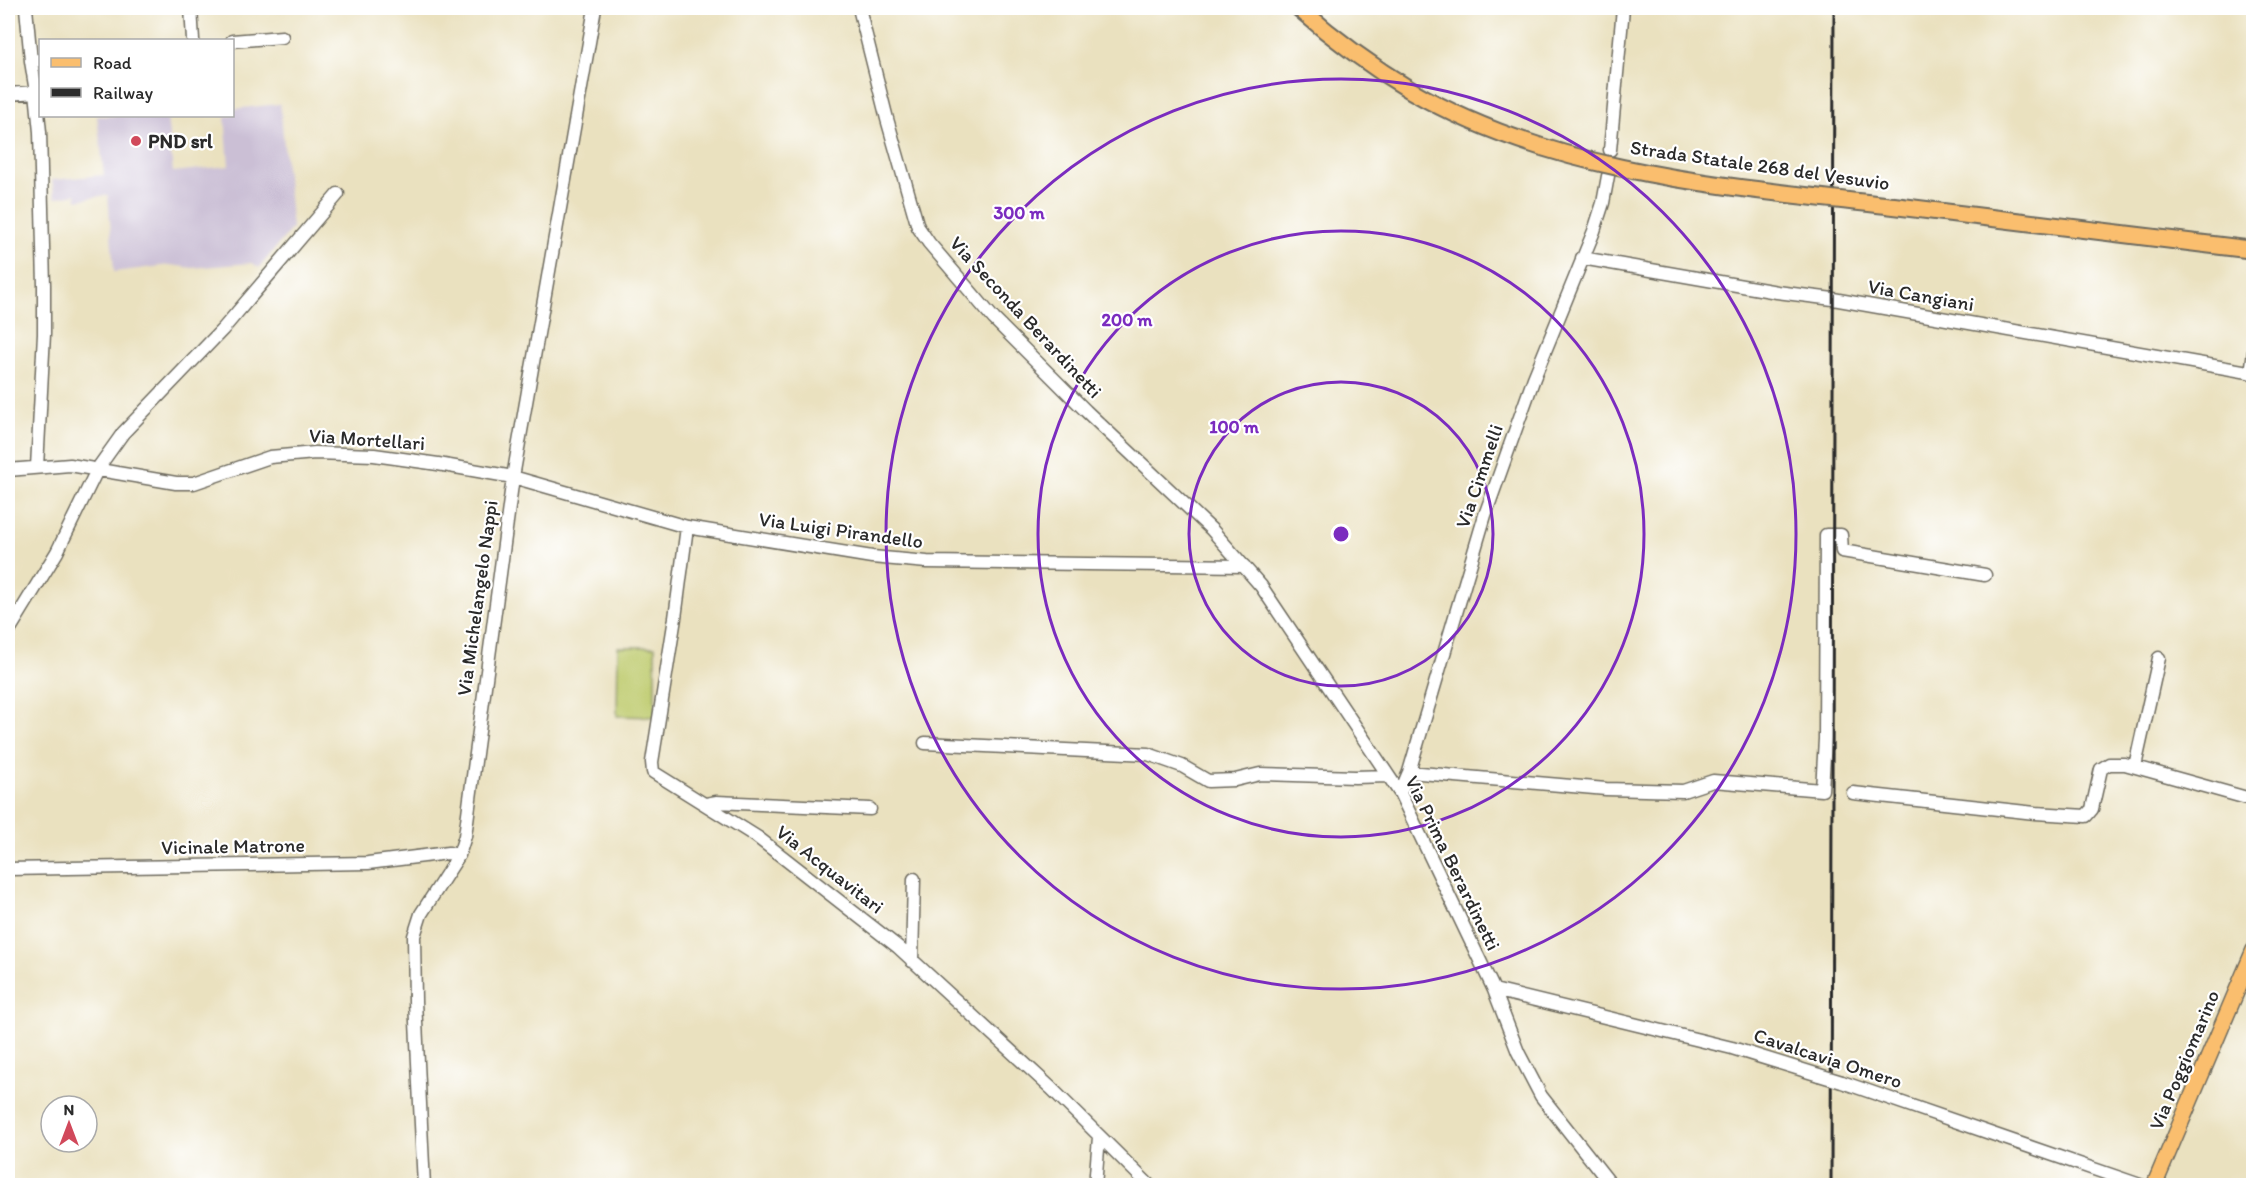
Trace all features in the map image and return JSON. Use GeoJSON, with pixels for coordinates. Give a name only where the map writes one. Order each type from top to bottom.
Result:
{"type":"FeatureCollection","features":[{"type":"Feature","properties":{"kind":"highway","name":"Strada Statale 268 del Vesuvio"},"geometry":{"type":"LineString","coordinates":[[1299,8],[1356,55],[1413,92],[1442,107],[1509,135],[1585,158],[1662,175],[1712,183],[2253,250]]}},
{"type":"Feature","properties":{"kind":"main road","name":"Via Poggiomarino"},"geometry":{"type":"LineString","coordinates":[[2154,1185],[2253,950]]}},
{"type":"Feature","properties":{"kind":"street"},"geometry":{"type":"LineString","coordinates":[[26,8],[36,60],[44,285],[44,334],[37,467]]}},
{"type":"Feature","properties":{"kind":"street"},"geometry":{"type":"LineString","coordinates":[[191,8],[193,39]]}},
{"type":"Feature","properties":{"kind":"street","name":"Via Michelangelo Nappi"},"geometry":{"type":"LineString","coordinates":[[424,1185],[414,936],[422,914],[459,855],[465,836],[513,477],[595,8]]}},
{"type":"Feature","properties":{"kind":"street","name":"Via Seconda Berardinetti"},"geometry":{"type":"LineString","coordinates":[[859,8],[887,119],[918,227],[994,319],[1086,411],[1212,530],[1244,566]]}},
{"type":"Feature","properties":{"kind":"street"},"geometry":{"type":"LineString","coordinates":[[1610,150],[1623,8]]}},
{"type":"Feature","properties":{"kind":"street"},"geometry":{"type":"LineString","coordinates":[[234,41],[282,37]]}},
{"type":"Feature","properties":{"kind":"street"},"geometry":{"type":"LineString","coordinates":[[8,94],[36,92]]}},
{"type":"Feature","properties":{"kind":"street","name":"Via Cimmelli"},"geometry":{"type":"LineString","coordinates":[[1400,794],[1409,772],[1485,515],[1534,378],[1603,203],[1608,176]]}},
{"type":"Feature","properties":{"kind":"street"},"geometry":{"type":"LineString","coordinates":[[8,632],[57,552],[98,468],[123,433],[223,329],[338,194]]}},
{"type":"Feature","properties":{"kind":"street","name":"Via Cangiani"},"geometry":{"type":"LineString","coordinates":[[1582,258],[1777,292],[1868,305],[2252,373]]}},
{"type":"Feature","properties":{"kind":"street"},"geometry":{"type":"LineString","coordinates":[[2252,373],[2253,351]]}},
{"type":"Feature","properties":{"kind":"street","name":"Via Mortellari"},"geometry":{"type":"LineString","coordinates":[[8,470],[70,465],[176,483],[194,483],[270,457],[315,453],[374,455],[513,477]]}},
{"type":"Feature","properties":{"kind":"street","name":"Via Luigi Pirandello"},"geometry":{"type":"LineString","coordinates":[[513,477],[687,526],[872,557],[927,562],[1244,566]]}},
{"type":"Feature","properties":{"kind":"street","name":"Via Acquavitari"},"geometry":{"type":"LineString","coordinates":[[687,526],[652,762],[653,772],[659,778],[706,804],[776,851],[858,915],[1051,1088],[1150,1185]]}},
{"type":"Feature","properties":{"kind":"street"},"geometry":{"type":"LineString","coordinates":[[1409,772],[1606,789],[1683,791],[1713,781],[1822,790],[1825,739],[1826,535],[1841,536],[1842,551],[1985,575]]}},
{"type":"Feature","properties":{"kind":"street","name":"Via Prima Berardinetti"},"geometry":{"type":"LineString","coordinates":[[1244,566],[1261,586],[1323,675],[1400,794],[1494,990],[1518,1052],[1541,1096],[1612,1185]]}},
{"type":"Feature","properties":{"kind":"street"},"geometry":{"type":"LineString","coordinates":[[2135,766],[2159,658]]}},
{"type":"Feature","properties":{"kind":"street"},"geometry":{"type":"LineString","coordinates":[[925,742],[1148,754],[1182,766],[1208,781],[1235,780],[1260,774],[1388,776]]}},
{"type":"Feature","properties":{"kind":"street"},"geometry":{"type":"LineString","coordinates":[[1853,793],[2035,813],[2086,816],[2092,809],[2101,769],[2109,764],[2135,766],[2253,800]]}},
{"type":"Feature","properties":{"kind":"street"},"geometry":{"type":"LineString","coordinates":[[706,804],[717,802],[870,809]]}},
{"type":"Feature","properties":{"kind":"street","name":"Vicinale Matrone"},"geometry":{"type":"LineString","coordinates":[[8,869],[347,863],[448,853],[459,855]]}},
{"type":"Feature","properties":{"kind":"street"},"geometry":{"type":"LineString","coordinates":[[912,961],[914,879]]}},
{"type":"Feature","properties":{"kind":"street","name":"Cavalcavia Omero"},"geometry":{"type":"LineString","coordinates":[[1494,990],[1740,1050],[1819,1074],[2142,1185]]}},
{"type":"Feature","properties":{"kind":"street"},"geometry":{"type":"LineString","coordinates":[[1095,1185],[1099,1137]]}},
{"type":"Feature","properties":{"kind":"shaded area"},"geometry":{"type":"Polygon","coordinates":[[[280,104],[292,228],[259,268],[252,263],[192,268],[170,265],[114,272],[108,195],[77,200],[76,194],[55,198],[52,180],[104,175],[97,117],[167,117],[173,172],[229,166],[225,117],[234,117],[234,109],[280,104]]]}},
{"type":"Feature","properties":{"kind":"green space"},"geometry":{"type":"Polygon","coordinates":[[[618,647],[655,647],[655,717],[617,716],[618,647]]]}},
{"type":"Feature","properties":{"kind":"railway"},"geometry":{"type":"LineString","coordinates":[[1831,1186],[1834,8]]}},
{"type":"Feature","properties":{"kind":"place","name":"PND srl"},"geometry":{"type":"Point","coordinates":[136,141]}}]}
